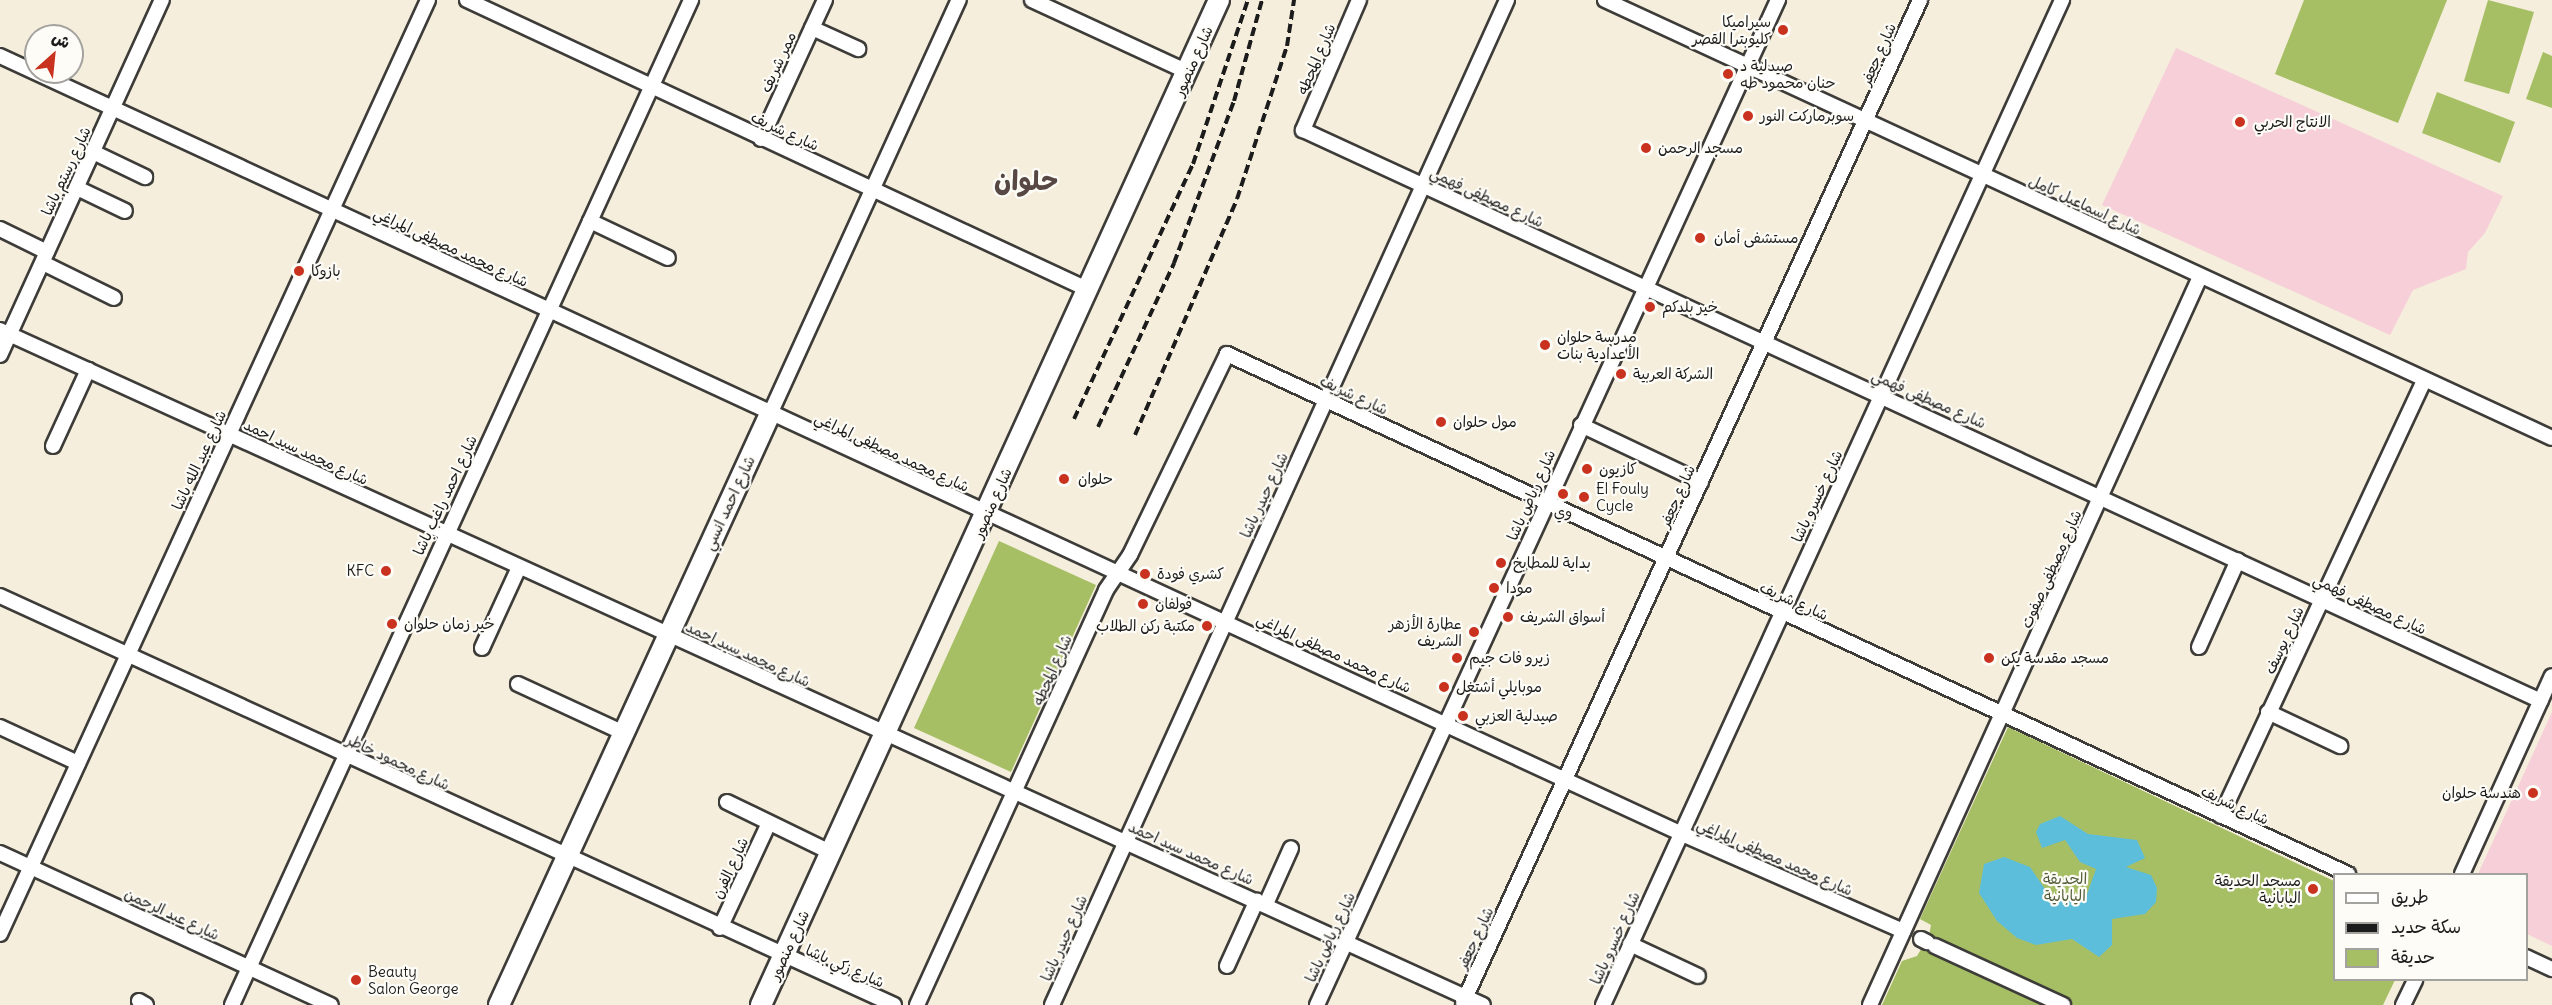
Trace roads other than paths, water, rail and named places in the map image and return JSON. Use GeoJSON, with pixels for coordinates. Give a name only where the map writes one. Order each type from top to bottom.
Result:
{"type":"FeatureCollection","features":[{"type":"Feature","properties":{"kind":"street","name":"شارع رستم باشا"},"geometry":{"type":"LineString","coordinates":[[0,355],[5,332],[45,258],[162,0]]}},
{"type":"Feature","properties":{"kind":"street","name":"شارع عبد الله باشا"},"geometry":{"type":"LineString","coordinates":[[0,934],[428,0]]}},
{"type":"Feature","properties":{"kind":"street","name":"شارع شريف"},"geometry":{"type":"LineString","coordinates":[[467,0],[1089,290]]}},
{"type":"Feature","properties":{"kind":"street","name":"شارع احمد راغب باشا"},"geometry":{"type":"LineString","coordinates":[[232,1005],[691,0]]}},
{"type":"Feature","properties":{"kind":"street","name":"ممر شريف"},"geometry":{"type":"LineString","coordinates":[[761,139],[825,0]]}},
{"type":"Feature","properties":{"kind":"street","name":"شارع احمد انسي"},"geometry":{"type":"LineString","coordinates":[[500,1005],[959,0]]}},
{"type":"Feature","properties":{"kind":"street"},"geometry":{"type":"LineString","coordinates":[[1032,0],[1188,72]]}},
{"type":"Feature","properties":{"kind":"street","name":"شارع منصور"},"geometry":{"type":"LineString","coordinates":[[761,1005],[886,736],[1219,0]]}},
{"type":"Feature","properties":{"kind":"street","name":"شارع المحطه"},"geometry":{"type":"LineString","coordinates":[[1303,130],[1359,0]]}},
{"type":"Feature","properties":{"kind":"street","name":"شارع حيدر باشا"},"geometry":{"type":"LineString","coordinates":[[1052,1005],[1225,620],[1425,186],[1507,0]]}},
{"type":"Feature","properties":{"kind":"street","name":"شارع رياض باشا"},"geometry":{"type":"LineString","coordinates":[[1317,1005],[1581,425],[1778,0]]}},
{"type":"Feature","properties":{"kind":"street","name":"شارع جعفر"},"geometry":{"type":"LineString","coordinates":[[1464,1001],[1920,0]]}},
{"type":"Feature","properties":{"kind":"street","name":"شارع خسرو باشا"},"geometry":{"type":"LineString","coordinates":[[1603,1005],[2062,0]]}},
{"type":"Feature","properties":{"kind":"street","name":"شارع اسماعيل كامل"},"geometry":{"type":"LineString","coordinates":[[1611,1],[2200,277],[2552,438]]}},
{"type":"Feature","properties":{"kind":"street"},"geometry":{"type":"LineString","coordinates":[[812,28],[858,49]]}},
{"type":"Feature","properties":{"kind":"street","name":"شارع محمد مصطفى المراغي"},"geometry":{"type":"LineString","coordinates":[[0,56],[987,514],[1225,620],[1680,833],[1903,931]]}},
{"type":"Feature","properties":{"kind":"street","name":"شارع مصطفى فهمي"},"geometry":{"type":"LineString","coordinates":[[1303,130],[1764,343],[2102,495],[2321,600],[2541,701]]}},
{"type":"Feature","properties":{"kind":"street"},"geometry":{"type":"LineString","coordinates":[[93,152],[145,177]]}},
{"type":"Feature","properties":{"kind":"street"},"geometry":{"type":"LineString","coordinates":[[77,188],[125,211]]}},
{"type":"Feature","properties":{"kind":"street"},"geometry":{"type":"LineString","coordinates":[[590,221],[668,258]]}},
{"type":"Feature","properties":{"kind":"street"},"geometry":{"type":"LineString","coordinates":[[0,228],[45,258],[114,298]]}},
{"type":"Feature","properties":{"kind":"street","name":"شارع مصطفى صفوت"},"geometry":{"type":"LineString","coordinates":[[1870,1005],[2005,715],[2200,277]]}},
{"type":"Feature","properties":{"kind":"street","name":"شارع محمد سيد احمد"},"geometry":{"type":"LineString","coordinates":[[5,332],[886,736],[1347,940],[1464,1001],[1483,1005]]}},
{"type":"Feature","properties":{"kind":"street","name":"شارع شريف"},"geometry":{"type":"LineString","coordinates":[[1227,354],[1665,561],[2346,873]]}},
{"type":"Feature","properties":{"kind":"street","name":"شارع المحطه"},"geometry":{"type":"LineString","coordinates":[[917,1005],[1116,573],[1130,555],[1227,354]]}},
{"type":"Feature","properties":{"kind":"street"},"geometry":{"type":"LineString","coordinates":[[53,446],[88,370]]}},
{"type":"Feature","properties":{"kind":"street","name":"شارع يوسف"},"geometry":{"type":"LineString","coordinates":[[2221,816],[2424,381]]}},
{"type":"Feature","properties":{"kind":"street"},"geometry":{"type":"LineString","coordinates":[[1581,425],[1701,482]]}},
{"type":"Feature","properties":{"kind":"street"},"geometry":{"type":"LineString","coordinates":[[2199,646],[2238,560]]}},
{"type":"Feature","properties":{"kind":"street"},"geometry":{"type":"LineString","coordinates":[[482,648],[519,567]]}},
{"type":"Feature","properties":{"kind":"street","name":"شارع محمود خاطر"},"geometry":{"type":"LineString","coordinates":[[0,596],[783,956]]}},
{"type":"Feature","properties":{"kind":"street"},"geometry":{"type":"LineString","coordinates":[[2462,873],[2552,676]]}},
{"type":"Feature","properties":{"kind":"street"},"geometry":{"type":"LineString","coordinates":[[518,684],[624,733]]}},
{"type":"Feature","properties":{"kind":"street"},"geometry":{"type":"LineString","coordinates":[[2268,712],[2340,746]]}},
{"type":"Feature","properties":{"kind":"street"},"geometry":{"type":"LineString","coordinates":[[0,727],[78,764]]}},
{"type":"Feature","properties":{"kind":"street"},"geometry":{"type":"LineString","coordinates":[[727,802],[832,853]]}},
{"type":"Feature","properties":{"kind":"street","name":"شارع الفرن"},"geometry":{"type":"LineString","coordinates":[[720,928],[770,823]]}},
{"type":"Feature","properties":{"kind":"street"},"geometry":{"type":"LineString","coordinates":[[1227,966],[1291,848]]}},
{"type":"Feature","properties":{"kind":"street","name":"شارع عبد الرحمن"},"geometry":{"type":"LineString","coordinates":[[0,853],[331,1005]]}},
{"type":"Feature","properties":{"kind":"street"},"geometry":{"type":"LineString","coordinates":[[1928,942],[2063,1005]]}},
{"type":"Feature","properties":{"kind":"street"},"geometry":{"type":"LineString","coordinates":[[1630,944],[1698,976]]}},
{"type":"Feature","properties":{"kind":"street","name":"شارع زكي باشا"},"geometry":{"type":"LineString","coordinates":[[783,956],[894,1005]]}},
{"type":"Feature","properties":{"kind":"street"},"geometry":{"type":"LineString","coordinates":[[2528,958],[2552,969]]}},
{"type":"Feature","properties":{"kind":"street"},"geometry":{"type":"LineString","coordinates":[[2403,1005],[2415,981]]}},
{"type":"Feature","properties":{"kind":"water"},"geometry":{"type":"Polygon","coordinates":[[[2060,816],[2088,834],[2137,840],[2145,858],[2126,867],[2151,875],[2157,888],[2156,902],[2145,914],[2112,919],[2112,945],[2099,957],[2072,939],[2036,945],[2017,938],[1997,921],[1979,893],[1984,864],[2004,857],[2030,867],[2051,898],[2077,903],[2086,897],[2096,869],[2080,862],[2065,840],[2042,848],[2036,832],[2040,824],[2060,816]]]}},
{"type":"Feature","properties":{"kind":"railway"},"geometry":{"type":"LineString","coordinates":[[1074,419],[1193,164],[1248,0]]}},
{"type":"Feature","properties":{"kind":"railway"},"geometry":{"type":"LineString","coordinates":[[1098,427],[1174,263],[1234,101],[1262,0]]}},
{"type":"Feature","properties":{"kind":"railway"},"geometry":{"type":"LineString","coordinates":[[1135,435],[1237,199],[1287,46],[1294,0]]}},
{"type":"Feature","properties":{"kind":"place","name":"سيراميكا كليوبترا القصر"},"geometry":{"type":"Point","coordinates":[1783,30]}},
{"type":"Feature","properties":{"kind":"place","name":"صيدلية د حنان محمود طه"},"geometry":{"type":"Point","coordinates":[1728,74]}},
{"type":"Feature","properties":{"kind":"place","name":"سوبرماركت النور"},"geometry":{"type":"Point","coordinates":[1748,116]}},
{"type":"Feature","properties":{"kind":"place","name":"الانتاج الحربي"},"geometry":{"type":"Point","coordinates":[2240,122]}},
{"type":"Feature","properties":{"kind":"place","name":"مسجد الرحمن"},"geometry":{"type":"Point","coordinates":[1646,148]}},
{"type":"Feature","properties":{"kind":"place","name":"مستشفى أمان"},"geometry":{"type":"Point","coordinates":[1700,238]}},
{"type":"Feature","properties":{"kind":"place","name":"بازوكا"},"geometry":{"type":"Point","coordinates":[299,271]}},
{"type":"Feature","properties":{"kind":"place","name":"خير بلدكم"},"geometry":{"type":"Point","coordinates":[1650,307]}},
{"type":"Feature","properties":{"kind":"place","name":"مدرسة حلوان الأعدادية بنات"},"geometry":{"type":"Point","coordinates":[1545,345]}},
{"type":"Feature","properties":{"kind":"place","name":"الشركة العربية"},"geometry":{"type":"Point","coordinates":[1621,374]}},
{"type":"Feature","properties":{"kind":"place","name":"مول حلوان"},"geometry":{"type":"Point","coordinates":[1441,422]}},
{"type":"Feature","properties":{"kind":"place","name":"كازيون"},"geometry":{"type":"Point","coordinates":[1587,469]}},
{"type":"Feature","properties":{"kind":"place","name":"حلوان"},"geometry":{"type":"Point","coordinates":[1064,479]}},
{"type":"Feature","properties":{"kind":"place","name":"وي"},"geometry":{"type":"Point","coordinates":[1563,494]}},
{"type":"Feature","properties":{"kind":"place","name":"El Fouly Cycle"},"geometry":{"type":"Point","coordinates":[1584,497]}},
{"type":"Feature","properties":{"kind":"place","name":"بداية للمطابخ"},"geometry":{"type":"Point","coordinates":[1501,563]}},
{"type":"Feature","properties":{"kind":"place","name":"KFC"},"geometry":{"type":"Point","coordinates":[386,571]}},
{"type":"Feature","properties":{"kind":"place","name":"كشري فودة"},"geometry":{"type":"Point","coordinates":[1145,574]}},
{"type":"Feature","properties":{"kind":"place","name":"مودا"},"geometry":{"type":"Point","coordinates":[1494,588]}},
{"type":"Feature","properties":{"kind":"place","name":"فولفان"},"geometry":{"type":"Point","coordinates":[1143,604]}},
{"type":"Feature","properties":{"kind":"place","name":"أسواق الشريف"},"geometry":{"type":"Point","coordinates":[1508,617]}},
{"type":"Feature","properties":{"kind":"place","name":"خير زمان حلوان"},"geometry":{"type":"Point","coordinates":[392,624]}},
{"type":"Feature","properties":{"kind":"place","name":"مكتبة ركن الطلاب"},"geometry":{"type":"Point","coordinates":[1207,626]}},
{"type":"Feature","properties":{"kind":"place","name":"عطارة الأزهر الشريف"},"geometry":{"type":"Point","coordinates":[1474,632]}},
{"type":"Feature","properties":{"kind":"place","name":"زيرو فات جيم"},"geometry":{"type":"Point","coordinates":[1457,658]}},
{"type":"Feature","properties":{"kind":"place","name":"مسجد مقدسة يكن"},"geometry":{"type":"Point","coordinates":[1989,658]}},
{"type":"Feature","properties":{"kind":"place","name":"موبايلي أشتغل"},"geometry":{"type":"Point","coordinates":[1444,687]}},
{"type":"Feature","properties":{"kind":"place","name":"صيدلية العزبي"},"geometry":{"type":"Point","coordinates":[1463,716]}},
{"type":"Feature","properties":{"kind":"place","name":"هندسة حلوان"},"geometry":{"type":"Point","coordinates":[2533,793]}},
{"type":"Feature","properties":{"kind":"place","name":"مسجد الحديقة اليابانية"},"geometry":{"type":"Point","coordinates":[2313,889]}},
{"type":"Feature","properties":{"kind":"place","name":"Beauty Salon George"},"geometry":{"type":"Point","coordinates":[356,980]}},
{"type":"Feature","properties":{"kind":"district","name":"حلوان"},"geometry":{"type":"Point","coordinates":[1026,181]}},
{"type":"Feature","properties":{"kind":"park label","name":"الحديقة اليابانية"},"geometry":{"type":"Point","coordinates":[2065,886]}}]}
